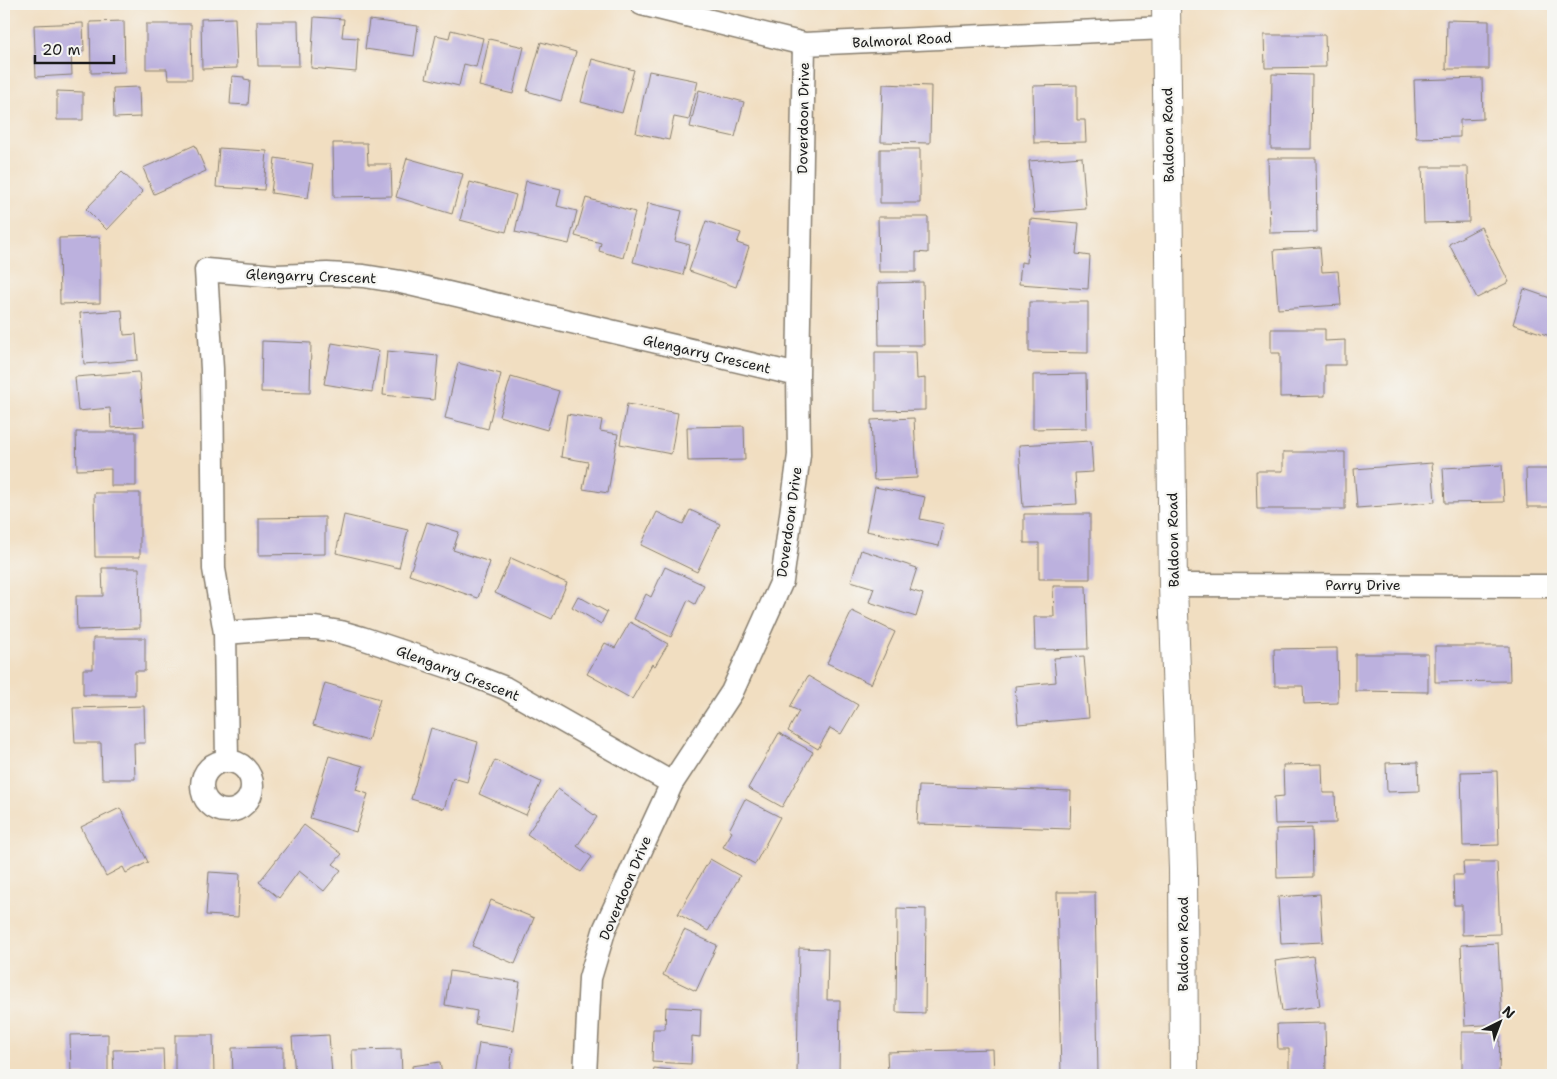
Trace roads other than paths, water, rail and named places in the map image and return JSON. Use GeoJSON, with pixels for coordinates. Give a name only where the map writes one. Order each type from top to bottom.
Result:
{"type":"FeatureCollection","features":[{"type":"Feature","properties":{"kind":"street","name":"Balmoral Road"},"geometry":{"type":"LineString","coordinates":[[642,4],[804,44],[1166,16]]}},
{"type":"Feature","properties":{"kind":"street","name":"Baldoon Road"},"geometry":{"type":"LineString","coordinates":[[1166,16],[1173,585],[1183,869],[1184,1075]]}},
{"type":"Feature","properties":{"kind":"street","name":"Doverdoon Drive"},"geometry":{"type":"LineString","coordinates":[[585,1075],[590,978],[605,928],[672,783],[732,692],[782,581],[799,455],[798,375],[804,44]]}},
{"type":"Feature","properties":{"kind":"street","name":"Glengarry Crescent"},"geometry":{"type":"LineString","coordinates":[[227,760],[225,633],[214,569],[212,369],[206,270],[277,276],[364,276],[401,282],[798,375]]}},
{"type":"Feature","properties":{"kind":"street","name":"Parry Drive"},"geometry":{"type":"LineString","coordinates":[[1173,585],[1553,586]]}},
{"type":"Feature","properties":{"kind":"street","name":"Glengarry Crescent"},"geometry":{"type":"LineString","coordinates":[[225,633],[316,628],[341,632],[381,644],[506,688],[672,783]]}}]}
